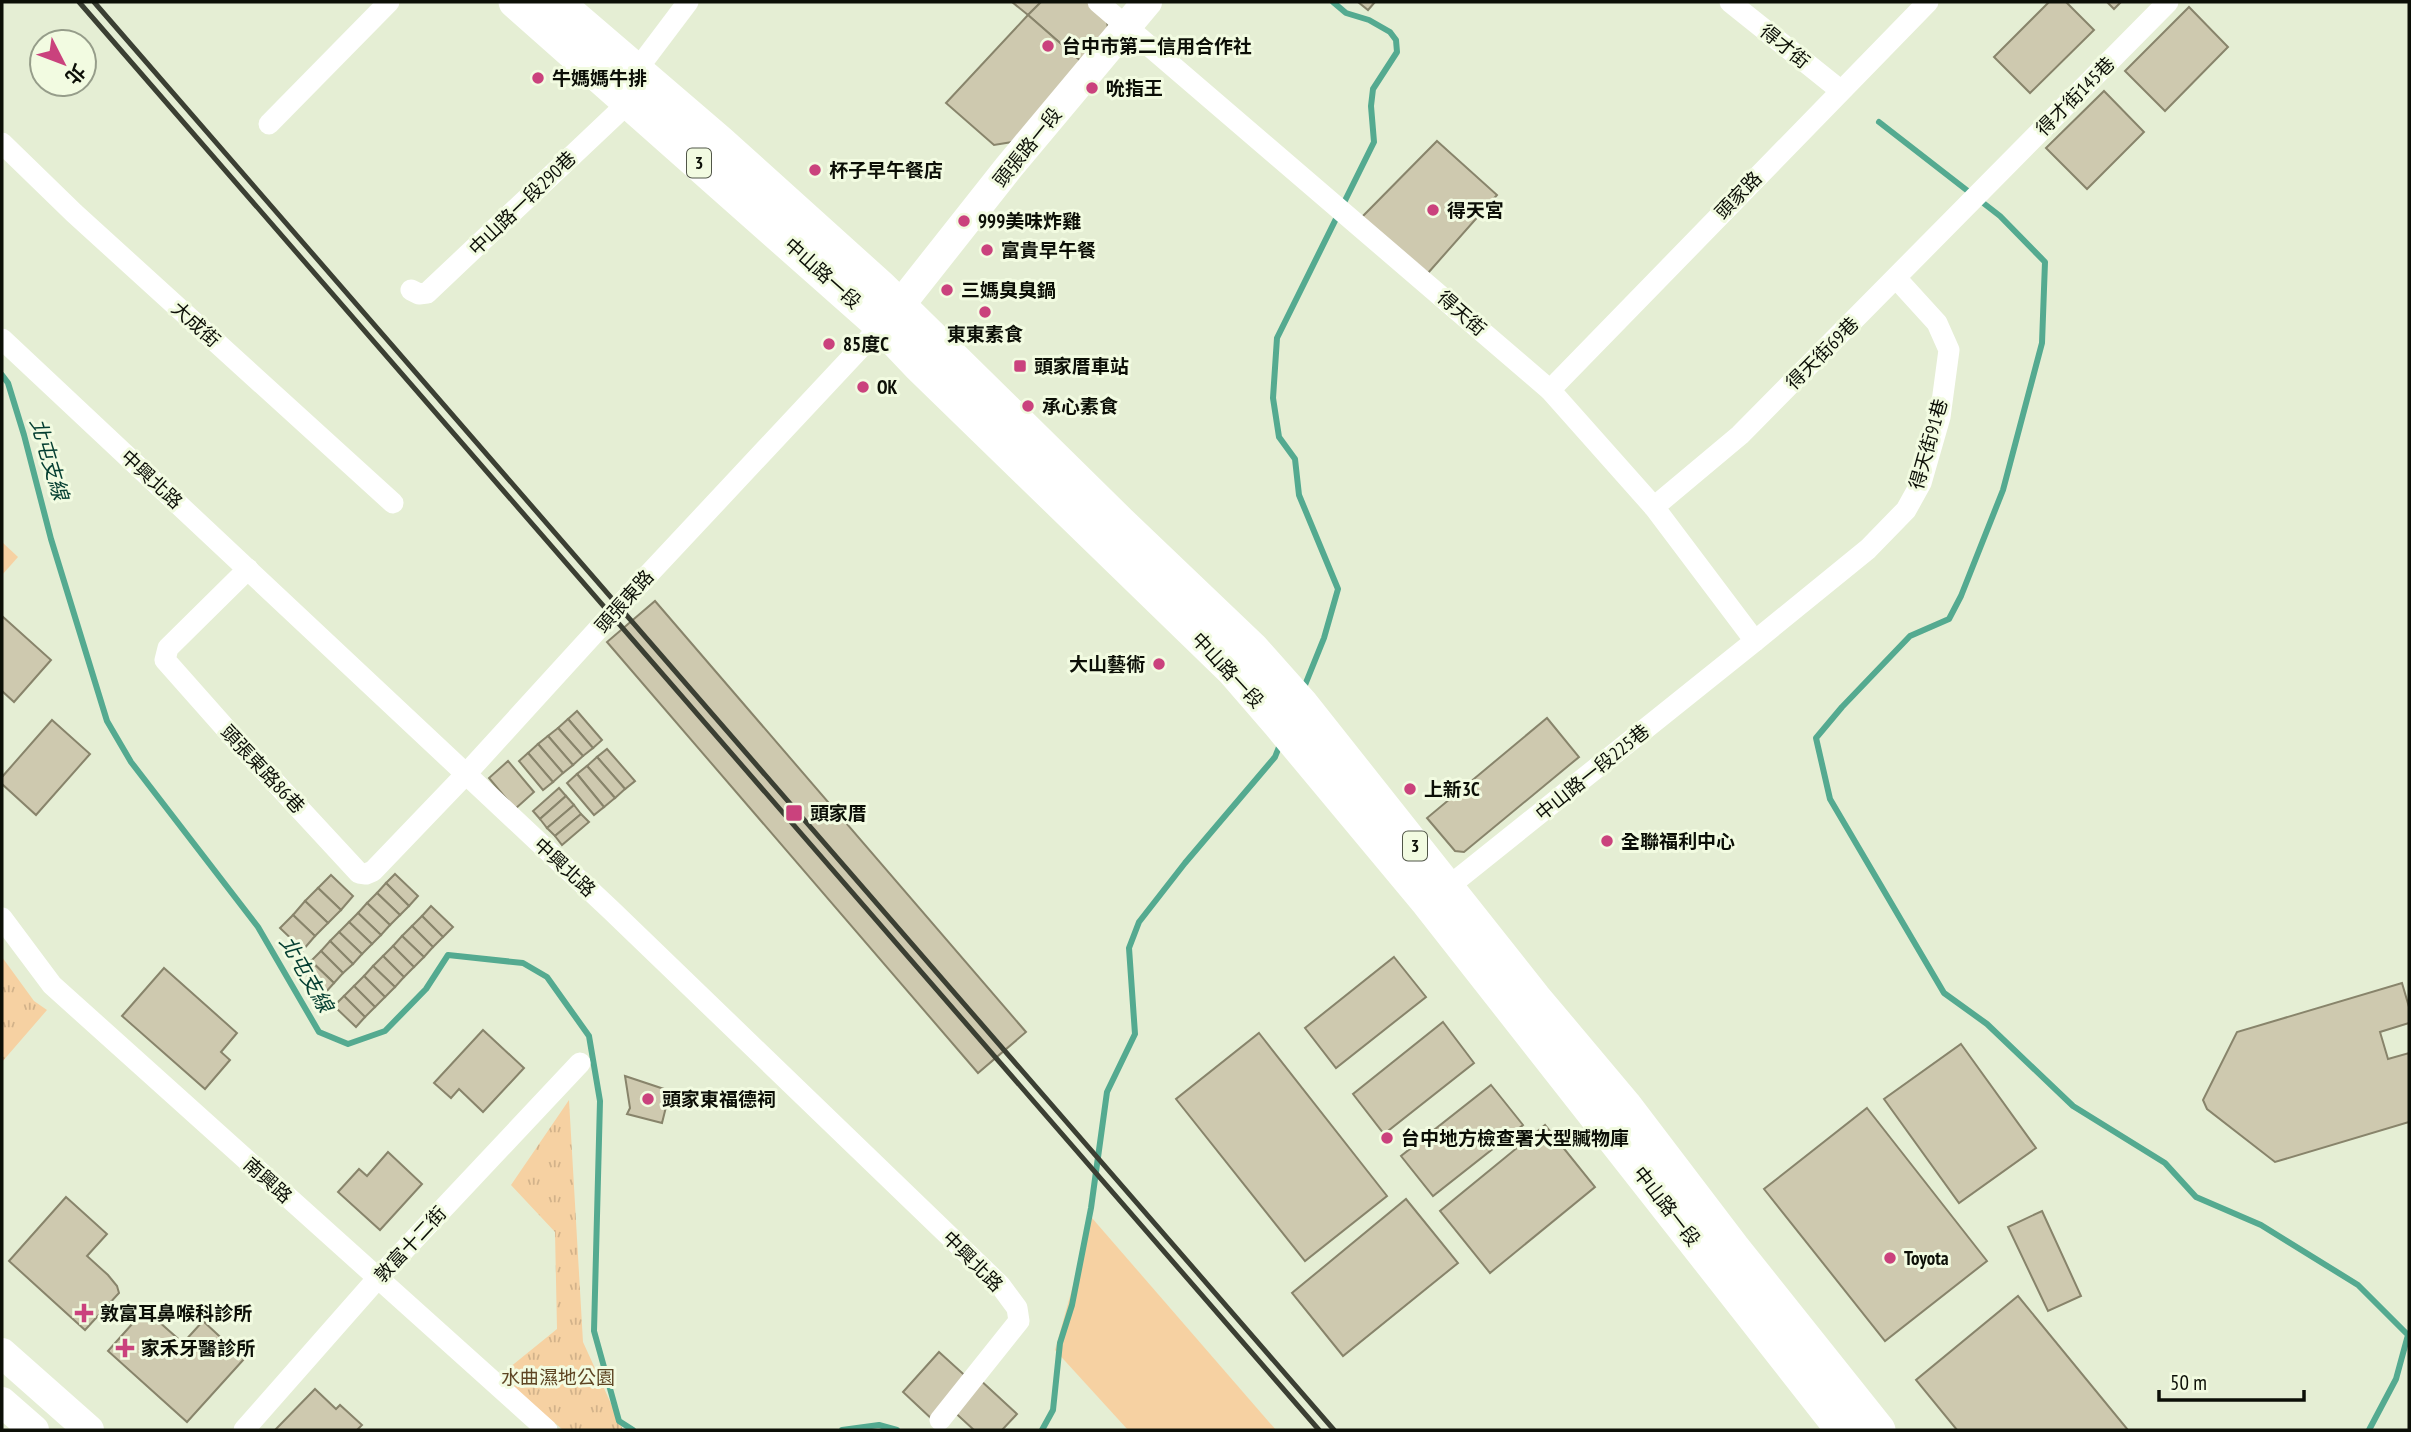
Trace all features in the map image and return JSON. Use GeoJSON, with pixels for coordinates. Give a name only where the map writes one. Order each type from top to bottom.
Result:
{"type":"FeatureCollection","features":[{"type":"Feature","properties":{"kind":"main road","name":"中山路一段"},"geometry":{"type":"LineString","coordinates":[[515,2],[778,194],[891,315],[1120,522],[1253,649],[1302,704],[1438,895],[1842,1430]]}},
{"type":"Feature","properties":{"kind":"main road","name":"中山路一段"},"geometry":{"type":"LineString","coordinates":[[556,2],[633,86]]}},
{"type":"Feature","properties":{"kind":"main road","name":"中山路一段"},"geometry":{"type":"LineString","coordinates":[[1438,895],[1535,998],[1625,1105],[1733,1247],[1879,1430]]}},
{"type":"Feature","properties":{"kind":"street"},"geometry":{"type":"LineString","coordinates":[[269,124],[389,2]]}},
{"type":"Feature","properties":{"kind":"street"},"geometry":{"type":"LineString","coordinates":[[633,86],[688,2]]}},
{"type":"Feature","properties":{"kind":"street","name":"得天街"},"geometry":{"type":"LineString","coordinates":[[1098,2],[1550,390],[1654,507],[1755,641]]}},
{"type":"Feature","properties":{"kind":"street","name":"頭張路一段"},"geometry":{"type":"LineString","coordinates":[[891,315],[1009,167],[1147,2]]}},
{"type":"Feature","properties":{"kind":"street","name":"得才街"},"geometry":{"type":"LineString","coordinates":[[1730,2],[1840,90]]}},
{"type":"Feature","properties":{"kind":"street","name":"頭家路"},"geometry":{"type":"LineString","coordinates":[[1550,390],[1928,2]]}},
{"type":"Feature","properties":{"kind":"street","name":"得才街145巷"},"geometry":{"type":"LineString","coordinates":[[1981,189],[2168,2]]}},
{"type":"Feature","properties":{"kind":"street","name":"中山路一段290巷"},"geometry":{"type":"LineString","coordinates":[[411,289],[419,294],[427,293],[633,86]]}},
{"type":"Feature","properties":{"kind":"street","name":"大成街"},"geometry":{"type":"LineString","coordinates":[[2,143],[74,213],[393,503]]}},
{"type":"Feature","properties":{"kind":"street","name":"得天街69巷"},"geometry":{"type":"LineString","coordinates":[[1654,507],[1740,435],[1981,189]]}},
{"type":"Feature","properties":{"kind":"street","name":"得天街91巷"},"geometry":{"type":"LineString","coordinates":[[1755,641],[1868,549],[1906,510],[1920,483],[1940,417],[1949,350],[1937,323],[1896,278]]}},
{"type":"Feature","properties":{"kind":"street","name":"頭張東路"},"geometry":{"type":"LineString","coordinates":[[366,874],[373,871],[466,774],[891,315]]}},
{"type":"Feature","properties":{"kind":"street","name":"中興北路"},"geometry":{"type":"LineString","coordinates":[[2,339],[466,774],[1000,1284],[1017,1308],[1019,1321],[940,1420]]}},
{"type":"Feature","properties":{"kind":"street","name":"頭張東路86巷"},"geometry":{"type":"LineString","coordinates":[[248,569],[168,648],[165,660],[359,873],[366,874]]}},
{"type":"Feature","properties":{"kind":"street","name":"中山路一段225巷"},"geometry":{"type":"LineString","coordinates":[[1438,895],[1755,641]]}},
{"type":"Feature","properties":{"kind":"street","name":"南興路"},"geometry":{"type":"LineString","coordinates":[[2,918],[52,985],[547,1430]]}},
{"type":"Feature","properties":{"kind":"street","name":"敦富十二街"},"geometry":{"type":"LineString","coordinates":[[244,1430],[377,1279],[580,1063]]}},
{"type":"Feature","properties":{"kind":"street"},"geometry":{"type":"LineString","coordinates":[[2,1353],[89,1430]]}},
{"type":"Feature","properties":{"kind":"street"},"geometry":{"type":"LineString","coordinates":[[2,1402],[34,1430]]}},
{"type":"Feature","properties":{"kind":"green space"},"geometry":{"type":"Polygon","coordinates":[[[2,542],[18,557],[2,575],[2,542]]]}},
{"type":"Feature","properties":{"kind":"green space"},"geometry":{"type":"Polygon","coordinates":[[[2,957],[34,1001],[47,1010],[2,1062],[2,957]]]}},
{"type":"Feature","properties":{"kind":"green space","name":"水曲濕地公園"},"geometry":{"type":"Polygon","coordinates":[[[569,1100],[583,1342],[623,1430],[563,1430],[499,1376],[557,1329],[555,1232],[511,1185],[569,1100]]]}},
{"type":"Feature","properties":{"kind":"green space"},"geometry":{"type":"Polygon","coordinates":[[[1092,1218],[1276,1430],[1128,1430],[1055,1350],[1092,1218]]]}},
{"type":"Feature","properties":{"kind":"building"},"geometry":{"type":"Polygon","coordinates":[[[1012,2],[1041,2],[1028,15],[1012,2]]]}},
{"type":"Feature","properties":{"kind":"building"},"geometry":{"type":"Polygon","coordinates":[[[1041,2],[1093,2],[1106,13],[1108,29],[1083,63],[1028,15],[1041,2]]]}},
{"type":"Feature","properties":{"kind":"building"},"geometry":{"type":"Polygon","coordinates":[[[1358,2],[1375,2],[1368,10],[1358,2]]]}},
{"type":"Feature","properties":{"kind":"building"},"geometry":{"type":"Polygon","coordinates":[[[2049,2],[2066,2],[2094,30],[2030,93],[1994,57],[2049,2]]]}},
{"type":"Feature","properties":{"kind":"building"},"geometry":{"type":"Polygon","coordinates":[[[2107,2],[2121,2],[2114,9],[2107,2]]]}},
{"type":"Feature","properties":{"kind":"building"},"geometry":{"type":"Polygon","coordinates":[[[2189,7],[2228,47],[2165,111],[2125,71],[2189,7]]]}},
{"type":"Feature","properties":{"kind":"building"},"geometry":{"type":"Polygon","coordinates":[[[1028,15],[1083,63],[1012,142],[994,145],[946,103],[1028,15]]]}},
{"type":"Feature","properties":{"kind":"building"},"geometry":{"type":"Polygon","coordinates":[[[2104,91],[2144,132],[2087,189],[2046,148],[2104,91]]]}},
{"type":"Feature","properties":{"kind":"building","name":"得天宮"},"geometry":{"type":"Polygon","coordinates":[[[1437,141],[1497,195],[1428,273],[1361,218],[1437,141]]]}},
{"type":"Feature","properties":{"kind":"building"},"geometry":{"type":"Polygon","coordinates":[[[655,601],[1026,1032],[978,1073],[607,642],[655,601]]]}},
{"type":"Feature","properties":{"kind":"building"},"geometry":{"type":"Polygon","coordinates":[[[2,616],[51,660],[14,702],[2,691],[2,616]]]}},
{"type":"Feature","properties":{"kind":"building"},"geometry":{"type":"Polygon","coordinates":[[[577,711],[602,740],[593,748],[568,719],[577,711]]]}},
{"type":"Feature","properties":{"kind":"building"},"geometry":{"type":"Polygon","coordinates":[[[1547,718],[1579,757],[1464,852],[1455,851],[1427,818],[1547,718]]]}},
{"type":"Feature","properties":{"kind":"building"},"geometry":{"type":"Polygon","coordinates":[[[568,719],[593,748],[583,756],[558,728],[568,719]]]}},
{"type":"Feature","properties":{"kind":"building"},"geometry":{"type":"Polygon","coordinates":[[[52,720],[90,754],[36,815],[2,784],[2,777],[52,720]]]}},
{"type":"Feature","properties":{"kind":"building"},"geometry":{"type":"Polygon","coordinates":[[[558,728],[583,756],[573,765],[548,736],[558,728]]]}},
{"type":"Feature","properties":{"kind":"building"},"geometry":{"type":"Polygon","coordinates":[[[548,736],[573,765],[563,773],[538,744],[548,736]]]}},
{"type":"Feature","properties":{"kind":"building"},"geometry":{"type":"Polygon","coordinates":[[[538,744],[563,773],[553,782],[528,753],[538,744]]]}},
{"type":"Feature","properties":{"kind":"building"},"geometry":{"type":"Polygon","coordinates":[[[607,749],[635,781],[625,789],[597,757],[607,749]]]}},
{"type":"Feature","properties":{"kind":"building"},"geometry":{"type":"Polygon","coordinates":[[[528,753],[553,782],[543,790],[519,761],[528,753]]]}},
{"type":"Feature","properties":{"kind":"building"},"geometry":{"type":"Polygon","coordinates":[[[597,757],[625,789],[615,798],[587,766],[597,757]]]}},
{"type":"Feature","properties":{"kind":"building"},"geometry":{"type":"Polygon","coordinates":[[[508,761],[534,792],[515,809],[489,778],[508,761]]]}},
{"type":"Feature","properties":{"kind":"building"},"geometry":{"type":"Polygon","coordinates":[[[587,766],[615,798],[604,807],[577,774],[587,766]]]}},
{"type":"Feature","properties":{"kind":"building"},"geometry":{"type":"Polygon","coordinates":[[[577,774],[604,807],[594,815],[567,783],[577,774]]]}},
{"type":"Feature","properties":{"kind":"building"},"geometry":{"type":"Polygon","coordinates":[[[559,788],[566,796],[540,819],[533,811],[559,788]]]}},
{"type":"Feature","properties":{"kind":"building"},"geometry":{"type":"Polygon","coordinates":[[[566,796],[574,805],[547,828],[540,819],[566,796]]]}},
{"type":"Feature","properties":{"kind":"building"},"geometry":{"type":"Polygon","coordinates":[[[574,805],[581,814],[555,836],[547,828],[574,805]]]}},
{"type":"Feature","properties":{"kind":"building"},"geometry":{"type":"Polygon","coordinates":[[[581,814],[589,822],[562,845],[555,836],[581,814]]]}},
{"type":"Feature","properties":{"kind":"building"},"geometry":{"type":"Polygon","coordinates":[[[395,874],[418,896],[409,906],[386,883],[395,874]]]}},
{"type":"Feature","properties":{"kind":"building"},"geometry":{"type":"Polygon","coordinates":[[[331,875],[353,896],[341,910],[318,888],[331,875]]]}},
{"type":"Feature","properties":{"kind":"building"},"geometry":{"type":"Polygon","coordinates":[[[386,883],[409,906],[400,915],[377,893],[386,883]]]}},
{"type":"Feature","properties":{"kind":"building"},"geometry":{"type":"Polygon","coordinates":[[[318,888],[341,910],[328,923],[305,901],[318,888]]]}},
{"type":"Feature","properties":{"kind":"building"},"geometry":{"type":"Polygon","coordinates":[[[377,893],[400,915],[390,925],[367,903],[377,893]]]}},
{"type":"Feature","properties":{"kind":"building"},"geometry":{"type":"Polygon","coordinates":[[[305,901],[328,923],[315,936],[293,915],[305,901]]]}},
{"type":"Feature","properties":{"kind":"building"},"geometry":{"type":"Polygon","coordinates":[[[367,903],[390,925],[381,935],[358,913],[367,903]]]}},
{"type":"Feature","properties":{"kind":"building"},"geometry":{"type":"Polygon","coordinates":[[[431,906],[453,927],[443,937],[422,916],[431,906]]]}},
{"type":"Feature","properties":{"kind":"building"},"geometry":{"type":"Polygon","coordinates":[[[358,913],[381,935],[372,944],[349,922],[358,913]]]}},
{"type":"Feature","properties":{"kind":"building"},"geometry":{"type":"Polygon","coordinates":[[[293,915],[315,936],[303,950],[280,928],[293,915]]]}},
{"type":"Feature","properties":{"kind":"building"},"geometry":{"type":"Polygon","coordinates":[[[422,916],[443,937],[433,947],[412,926],[422,916]]]}},
{"type":"Feature","properties":{"kind":"building"},"geometry":{"type":"Polygon","coordinates":[[[349,922],[372,944],[362,954],[339,932],[349,922]]]}},
{"type":"Feature","properties":{"kind":"building"},"geometry":{"type":"Polygon","coordinates":[[[412,926],[433,947],[424,957],[402,936],[412,926]]]}},
{"type":"Feature","properties":{"kind":"building"},"geometry":{"type":"Polygon","coordinates":[[[339,932],[362,954],[353,964],[330,941],[339,932]]]}},
{"type":"Feature","properties":{"kind":"building"},"geometry":{"type":"Polygon","coordinates":[[[402,936],[424,957],[414,967],[393,946],[402,936]]]}},
{"type":"Feature","properties":{"kind":"building"},"geometry":{"type":"Polygon","coordinates":[[[330,941],[353,964],[343,973],[321,951],[330,941]]]}},
{"type":"Feature","properties":{"kind":"building"},"geometry":{"type":"Polygon","coordinates":[[[393,946],[414,967],[404,977],[383,956],[393,946]]]}},
{"type":"Feature","properties":{"kind":"building"},"geometry":{"type":"Polygon","coordinates":[[[321,951],[343,973],[334,983],[311,961],[321,951]]]}},
{"type":"Feature","properties":{"kind":"building"},"geometry":{"type":"Polygon","coordinates":[[[383,956],[404,977],[395,987],[373,966],[383,956]]]}},
{"type":"Feature","properties":{"kind":"building"},"geometry":{"type":"Polygon","coordinates":[[[1394,957],[1426,997],[1336,1068],[1305,1028],[1394,957]]]}},
{"type":"Feature","properties":{"kind":"building"},"geometry":{"type":"Polygon","coordinates":[[[311,961],[334,983],[325,993],[302,971],[311,961]]]}},
{"type":"Feature","properties":{"kind":"building"},"geometry":{"type":"Polygon","coordinates":[[[373,966],[395,987],[385,997],[364,976],[373,966]]]}},
{"type":"Feature","properties":{"kind":"building"},"geometry":{"type":"Polygon","coordinates":[[[164,968],[237,1033],[221,1052],[230,1060],[205,1089],[122,1016],[164,968]]]}},
{"type":"Feature","properties":{"kind":"building"},"geometry":{"type":"Polygon","coordinates":[[[364,976],[385,997],[375,1007],[354,986],[364,976]]]}},
{"type":"Feature","properties":{"kind":"building"},"geometry":{"type":"Polygon","coordinates":[[[2402,983],[2409,1007],[2409,1023],[2380,1032],[2388,1059],[2409,1053],[2409,1122],[2275,1162],[2207,1109],[2203,1100],[2237,1032],[2402,983]]]}},
{"type":"Feature","properties":{"kind":"building"},"geometry":{"type":"Polygon","coordinates":[[[354,986],[375,1007],[365,1017],[344,996],[354,986]]]}},
{"type":"Feature","properties":{"kind":"building"},"geometry":{"type":"Polygon","coordinates":[[[344,996],[365,1017],[356,1027],[334,1006],[344,996]]]}},
{"type":"Feature","properties":{"kind":"building"},"geometry":{"type":"Polygon","coordinates":[[[1443,1022],[1474,1063],[1384,1134],[1353,1094],[1443,1022]]]}},
{"type":"Feature","properties":{"kind":"building"},"geometry":{"type":"Polygon","coordinates":[[[483,1030],[524,1068],[483,1112],[459,1089],[451,1098],[434,1083],[483,1030]]]}},
{"type":"Feature","properties":{"kind":"building"},"geometry":{"type":"Polygon","coordinates":[[[1259,1033],[1387,1196],[1305,1261],[1176,1099],[1259,1033]]]}},
{"type":"Feature","properties":{"kind":"building"},"geometry":{"type":"Polygon","coordinates":[[[1961,1044],[2036,1148],[1959,1203],[1884,1099],[1961,1044]]]}},
{"type":"Feature","properties":{"kind":"building","name":"頭家東福德祠"},"geometry":{"type":"Polygon","coordinates":[[[625,1076],[670,1091],[662,1123],[627,1114],[630,1108],[625,1076]]]}},
{"type":"Feature","properties":{"kind":"building"},"geometry":{"type":"Polygon","coordinates":[[[1491,1085],[1523,1125],[1433,1196],[1401,1156],[1491,1085]]]}},
{"type":"Feature","properties":{"kind":"building"},"geometry":{"type":"Polygon","coordinates":[[[1867,1108],[1987,1261],[1885,1341],[1764,1189],[1867,1108]]]}},
{"type":"Feature","properties":{"kind":"building"},"geometry":{"type":"Polygon","coordinates":[[[1545,1125],[1595,1187],[1490,1273],[1440,1211],[1545,1125]]]}},
{"type":"Feature","properties":{"kind":"building"},"geometry":{"type":"Polygon","coordinates":[[[388,1152],[422,1184],[380,1230],[338,1192],[359,1169],[367,1176],[388,1152]]]}},
{"type":"Feature","properties":{"kind":"building"},"geometry":{"type":"Polygon","coordinates":[[[66,1197],[107,1234],[87,1256],[108,1275],[119,1293],[85,1330],[9,1261],[66,1197]]]}},
{"type":"Feature","properties":{"kind":"building"},"geometry":{"type":"Polygon","coordinates":[[[1406,1199],[1458,1263],[1343,1356],[1292,1293],[1406,1199]]]}},
{"type":"Feature","properties":{"kind":"building"},"geometry":{"type":"Polygon","coordinates":[[[2042,1211],[2081,1296],[2048,1311],[2008,1227],[2042,1211]]]}},
{"type":"Feature","properties":{"kind":"building"},"geometry":{"type":"Polygon","coordinates":[[[2018,1296],[2128,1430],[1957,1430],[1916,1380],[2018,1296]]]}},
{"type":"Feature","properties":{"kind":"building"},"geometry":{"type":"Polygon","coordinates":[[[149,1313],[183,1343],[203,1321],[244,1359],[187,1422],[108,1351],[141,1314],[149,1313]]]}},
{"type":"Feature","properties":{"kind":"building"},"geometry":{"type":"Polygon","coordinates":[[[939,1352],[971,1381],[934,1421],[903,1392],[939,1352]]]}},
{"type":"Feature","properties":{"kind":"building"},"geometry":{"type":"Polygon","coordinates":[[[978,1378],[1017,1414],[1002,1430],[974,1430],[950,1408],[978,1378]]]}},
{"type":"Feature","properties":{"kind":"building"},"geometry":{"type":"Polygon","coordinates":[[[315,1389],[336,1409],[340,1405],[362,1425],[357,1430],[275,1430],[315,1389]]]}},
{"type":"Feature","properties":{"kind":"waterway"},"geometry":{"type":"LineString","coordinates":[[1303,690],[1324,638],[1338,589],[1299,495],[1295,459],[1279,437],[1273,398],[1277,338],[1374,142],[1371,106],[1373,89],[1397,52],[1396,40],[1390,32],[1369,20],[1346,13],[1333,2]]}},
{"type":"Feature","properties":{"kind":"waterway"},"geometry":{"type":"LineString","coordinates":[[1879,122],[2000,216],[2045,262],[2042,343],[2003,490],[1961,596],[1949,619],[1910,636],[1816,738],[1830,799],[1944,993],[1987,1024],[2073,1106],[2165,1163],[2196,1197],[2261,1225],[2358,1285],[2408,1335],[2396,1379],[2369,1430]]}},
{"type":"Feature","properties":{"kind":"waterway","name":"北屯支線"},"geometry":{"type":"LineString","coordinates":[[2,375],[8,383],[24,435],[51,539],[107,721],[131,762],[258,927],[319,1032],[348,1044],[385,1031],[426,989],[448,955],[523,963],[547,977],[589,1036],[600,1101],[594,1331],[619,1421],[633,1430]]}},
{"type":"Feature","properties":{"kind":"waterway"},"geometry":{"type":"LineString","coordinates":[[1042,1430],[1053,1410],[1060,1343],[1072,1305],[1091,1208],[1107,1092],[1135,1034],[1129,948],[1139,922],[1275,757],[1281,742]]}},
{"type":"Feature","properties":{"kind":"waterway","name":"北屯支線"},"geometry":{"type":"LineString","coordinates":[[842,1430],[879,1425],[897,1430]]}},
{"type":"Feature","properties":{"kind":"railway"},"geometry":{"type":"LineString","coordinates":[[79,2],[1319,1430]]}},
{"type":"Feature","properties":{"kind":"railway"},"geometry":{"type":"LineString","coordinates":[[94,2],[1334,1430]]}},
{"type":"Feature","properties":{"kind":"place","name":"台中市第二信用合作社"},"geometry":{"type":"Point","coordinates":[1048,46]}},
{"type":"Feature","properties":{"kind":"place","name":"牛媽媽牛排"},"geometry":{"type":"Point","coordinates":[538,78]}},
{"type":"Feature","properties":{"kind":"place","name":"吮指王"},"geometry":{"type":"Point","coordinates":[1092,88]}},
{"type":"Feature","properties":{"kind":"place","name":"杯子早午餐店"},"geometry":{"type":"Point","coordinates":[815,170]}},
{"type":"Feature","properties":{"kind":"place","name":"得天宮"},"geometry":{"type":"Point","coordinates":[1433,210]}},
{"type":"Feature","properties":{"kind":"place","name":"999美味炸雞"},"geometry":{"type":"Point","coordinates":[964,221]}},
{"type":"Feature","properties":{"kind":"place","name":"富貴早午餐"},"geometry":{"type":"Point","coordinates":[987,250]}},
{"type":"Feature","properties":{"kind":"place","name":"三媽臭臭鍋"},"geometry":{"type":"Point","coordinates":[947,290]}},
{"type":"Feature","properties":{"kind":"place","name":"東東素食"},"geometry":{"type":"Point","coordinates":[985,312]}},
{"type":"Feature","properties":{"kind":"place","name":"85度C"},"geometry":{"type":"Point","coordinates":[829,344]}},
{"type":"Feature","properties":{"kind":"place","name":"頭家厝車站"},"geometry":{"type":"Point","coordinates":[1020,366]}},
{"type":"Feature","properties":{"kind":"place","name":"OK"},"geometry":{"type":"Point","coordinates":[863,387]}},
{"type":"Feature","properties":{"kind":"place","name":"承心素食"},"geometry":{"type":"Point","coordinates":[1028,406]}},
{"type":"Feature","properties":{"kind":"place","name":"大山藝術"},"geometry":{"type":"Point","coordinates":[1159,664]}},
{"type":"Feature","properties":{"kind":"place","name":"上新3C"},"geometry":{"type":"Point","coordinates":[1410,789]}},
{"type":"Feature","properties":{"kind":"place","name":"頭家厝"},"geometry":{"type":"Point","coordinates":[794,813]}},
{"type":"Feature","properties":{"kind":"place","name":"全聯福利中心"},"geometry":{"type":"Point","coordinates":[1607,841]}},
{"type":"Feature","properties":{"kind":"place","name":"頭家東福德祠"},"geometry":{"type":"Point","coordinates":[648,1099]}},
{"type":"Feature","properties":{"kind":"place","name":"台中地方檢查署大型贓物庫"},"geometry":{"type":"Point","coordinates":[1387,1138]}},
{"type":"Feature","properties":{"kind":"place","name":"Toyota"},"geometry":{"type":"Point","coordinates":[1890,1258]}},
{"type":"Feature","properties":{"kind":"place","name":"敦富耳鼻喉科診所"},"geometry":{"type":"Point","coordinates":[84,1313]}},
{"type":"Feature","properties":{"kind":"place","name":"家禾牙醫診所"},"geometry":{"type":"Point","coordinates":[125,1348]}}]}
